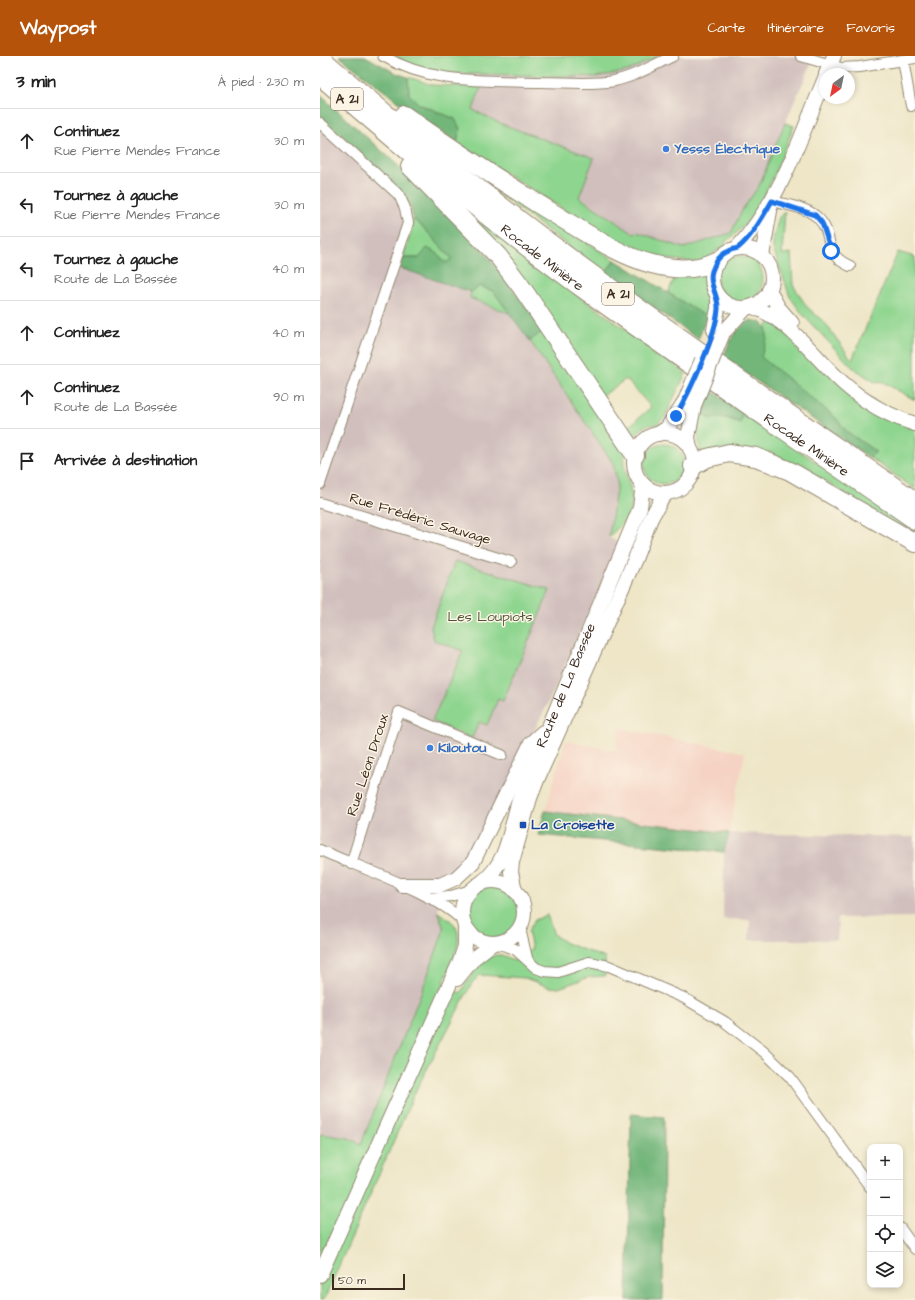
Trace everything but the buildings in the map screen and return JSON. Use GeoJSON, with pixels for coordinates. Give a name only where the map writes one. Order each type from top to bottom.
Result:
{"type":"FeatureCollection","features":[{"type":"Feature","properties":{"kind":"highway","name":"Rocade Minière"},"geometry":{"type":"LineString","coordinates":[[320,57],[327,73],[374,122],[511,234],[592,296],[915,520]]}},
{"type":"Feature","properties":{"kind":"highway","name":"Rocade Minière"},"geometry":{"type":"LineString","coordinates":[[327,73],[499,206],[589,273],[683,341],[915,501]]}},
{"type":"Feature","properties":{"kind":"highway"},"geometry":{"type":"LineString","coordinates":[[327,73],[534,202],[616,250],[651,264],[680,269],[696,268],[717,261]]}},
{"type":"Feature","properties":{"kind":"highway"},"geometry":{"type":"LineString","coordinates":[[374,122],[374,130],[498,256],[520,285],[635,455]]}},
{"type":"Feature","properties":{"kind":"highway"},"geometry":{"type":"LineString","coordinates":[[693,466],[707,458],[729,454],[756,457],[790,470],[915,543]]}},
{"type":"Feature","properties":{"kind":"main road"},"geometry":{"type":"LineString","coordinates":[[737,248],[751,233],[772,201],[819,91]]}},
{"type":"Feature","properties":{"kind":"main road"},"geometry":{"type":"LineString","coordinates":[[762,256],[772,201]]}},
{"type":"Feature","properties":{"kind":"main road"},"geometry":{"type":"LineString","coordinates":[[689,403],[688,437],[693,466],[691,476],[685,484],[677,490],[667,493],[654,491],[643,484],[634,467],[635,455],[644,441],[667,428],[689,403],[718,331],[718,297],[711,281],[712,272],[717,261],[728,251],[737,248],[755,251],[768,263],[771,272],[772,281],[766,297],[718,331]]}},
{"type":"Feature","properties":{"kind":"main road"},"geometry":{"type":"LineString","coordinates":[[769,290],[778,307],[845,376],[889,405],[915,416]]}},
{"type":"Feature","properties":{"kind":"main road"},"geometry":{"type":"LineString","coordinates":[[718,297],[730,306],[749,308],[770,314],[787,328],[843,383],[857,394],[888,413],[915,424]]}},
{"type":"Feature","properties":{"kind":"main road"},"geometry":{"type":"LineString","coordinates":[[658,434],[672,434],[679,438],[690,449]]}},
{"type":"Feature","properties":{"kind":"main road","name":"Route de La Bassée"},"geometry":{"type":"LineString","coordinates":[[476,887],[492,876],[500,862],[511,835],[515,811],[521,794],[640,508],[643,484]]}},
{"type":"Feature","properties":{"kind":"main road","name":"Route de La Bassée"},"geometry":{"type":"LineString","coordinates":[[515,891],[511,872],[512,862],[530,798],[651,518],[661,500],[667,493]]}},
{"type":"Feature","properties":{"kind":"main road"},"geometry":{"type":"LineString","coordinates":[[402,885],[440,885],[456,878],[473,862],[531,743],[549,726]]}},
{"type":"Feature","properties":{"kind":"main road"},"geometry":{"type":"LineString","coordinates":[[320,1275],[446,993],[465,946],[463,904],[476,887],[499,882],[515,891],[523,905],[522,921],[513,936],[495,943],[474,958],[446,993]]}},
{"type":"Feature","properties":{"kind":"main road"},"geometry":{"type":"LineString","coordinates":[[464,923],[474,936],[486,942],[495,943]]}},
{"type":"Feature","properties":{"kind":"street"},"geometry":{"type":"LineString","coordinates":[[383,56],[404,67],[424,74],[454,80],[596,83],[630,76],[673,56]]}},
{"type":"Feature","properties":{"kind":"street"},"geometry":{"type":"LineString","coordinates":[[801,56],[829,68]]}},
{"type":"Feature","properties":{"kind":"street"},"geometry":{"type":"LineString","coordinates":[[851,68],[915,58]]}},
{"type":"Feature","properties":{"kind":"street"},"geometry":{"type":"LineString","coordinates":[[903,60],[911,106]]}},
{"type":"Feature","properties":{"kind":"street"},"geometry":{"type":"LineString","coordinates":[[320,123],[399,195],[405,208],[408,224],[320,484]]}},
{"type":"Feature","properties":{"kind":"street"},"geometry":{"type":"LineString","coordinates":[[772,201],[815,215],[822,223],[831,251],[850,266]]}},
{"type":"Feature","properties":{"kind":"street","name":"Rue Frédéric Sauvage"},"geometry":{"type":"LineString","coordinates":[[320,503],[511,562]]}},
{"type":"Feature","properties":{"kind":"street","name":"Rue Léon Droux"},"geometry":{"type":"LineString","coordinates":[[351,864],[399,712],[502,755]]}},
{"type":"Feature","properties":{"kind":"street"},"geometry":{"type":"LineString","coordinates":[[320,850],[429,898],[456,914],[464,923]]}},
{"type":"Feature","properties":{"kind":"street"},"geometry":{"type":"LineString","coordinates":[[429,898],[451,896],[476,887]]}},
{"type":"Feature","properties":{"kind":"street"},"geometry":{"type":"LineString","coordinates":[[522,921],[521,933],[527,958]]}},
{"type":"Feature","properties":{"kind":"street"},"geometry":{"type":"LineString","coordinates":[[495,943],[515,949],[527,958],[536,968],[551,972],[558,972],[589,962],[609,966],[684,998],[725,1022],[764,1052],[790,1077],[867,1182]]}},
{"type":"Feature","properties":{"kind":"street"},"geometry":{"type":"LineString","coordinates":[[903,1232],[915,1249]]}},
{"type":"Feature","properties":{"kind":"shaded area"},"geometry":{"type":"Polygon","coordinates":[[[383,56],[815,56],[759,186],[742,210],[731,233],[684,248],[637,232],[634,234],[579,196],[594,159],[502,124],[473,110],[484,81],[454,80],[383,56]]]}},
{"type":"Feature","properties":{"kind":"shaded area"},"geometry":{"type":"Polygon","coordinates":[[[320,123],[399,195],[408,223],[392,270],[400,268],[471,292],[470,298],[511,314],[613,463],[617,483],[609,537],[619,543],[549,701],[475,850],[456,872],[443,880],[438,912],[444,929],[425,983],[361,1144],[348,1138],[320,1134],[320,123]]]}},
{"type":"Feature","properties":{"kind":"shaded area"},"geometry":{"type":"Polygon","coordinates":[[[619,728],[745,753],[729,833],[545,811],[565,741],[616,751],[619,728]]]}},
{"type":"Feature","properties":{"kind":"shaded area"},"geometry":{"type":"Polygon","coordinates":[[[729,833],[915,837],[915,917],[838,918],[837,940],[749,940],[750,920],[723,919],[724,852],[729,833]]]}},
{"type":"Feature","properties":{"kind":"green space"},"geometry":{"type":"Polygon","coordinates":[[[339,56],[365,56],[396,73],[408,77],[409,94],[419,104],[455,119],[460,129],[457,143],[401,104],[339,56]]]}},
{"type":"Feature","properties":{"kind":"green space"},"geometry":{"type":"Polygon","coordinates":[[[394,56],[659,56],[628,71],[596,77],[443,73],[420,68],[394,56]]]}},
{"type":"Feature","properties":{"kind":"green space"},"geometry":{"type":"Polygon","coordinates":[[[408,77],[433,85],[481,87],[473,110],[502,124],[594,158],[579,197],[634,234],[637,232],[684,248],[731,233],[742,210],[759,186],[785,123],[794,126],[768,189],[759,205],[738,231],[726,241],[725,245],[700,263],[652,257],[616,242],[457,143],[460,129],[455,119],[419,104],[409,94],[408,77]]]}},
{"type":"Feature","properties":{"kind":"green space"},"geometry":{"type":"Polygon","coordinates":[[[320,95],[464,225],[544,330],[530,341],[493,291],[480,286],[471,292],[400,268],[403,258],[419,258],[427,248],[437,253],[445,263],[452,259],[422,226],[413,219],[411,207],[405,196],[320,115],[320,95]]]}},
{"type":"Feature","properties":{"kind":"green space"},"geometry":{"type":"Polygon","coordinates":[[[490,181],[615,260],[605,273],[487,185],[490,181]]]}},
{"type":"Feature","properties":{"kind":"green space"},"geometry":{"type":"Polygon","coordinates":[[[785,212],[782,254],[791,253],[793,285],[807,307],[825,323],[852,360],[898,252],[915,257],[915,400],[883,382],[876,383],[852,367],[803,315],[790,297],[773,248],[773,239],[779,217],[785,212]]]}},
{"type":"Feature","properties":{"kind":"green space"},"geometry":{"type":"Polygon","coordinates":[[[413,219],[422,226],[452,259],[445,263],[437,253],[419,258],[403,258],[412,229],[413,219]]]}},
{"type":"Feature","properties":{"kind":"green space"},"geometry":{"type":"Polygon","coordinates":[[[483,223],[518,252],[686,373],[664,418],[657,424],[645,426],[632,438],[626,429],[651,407],[626,379],[602,396],[480,226],[483,223]]]}},
{"type":"Feature","properties":{"kind":"green space"},"geometry":{"type":"Polygon","coordinates":[[[735,256],[745,256],[753,260],[759,266],[763,274],[763,284],[759,292],[753,298],[745,302],[735,302],[727,298],[721,292],[717,284],[717,274],[721,266],[727,260],[735,256]]]}},
{"type":"Feature","properties":{"kind":"green space"},"geometry":{"type":"Polygon","coordinates":[[[615,260],[707,317],[698,339],[605,273],[615,260]]]}},
{"type":"Feature","properties":{"kind":"green space"},"geometry":{"type":"Polygon","coordinates":[[[705,273],[705,289],[708,297],[705,301],[708,309],[707,317],[668,293],[676,274],[705,273]]]}},
{"type":"Feature","properties":{"kind":"green space"},"geometry":{"type":"Polygon","coordinates":[[[480,286],[493,291],[511,314],[470,298],[471,292],[480,286]]]}},
{"type":"Feature","properties":{"kind":"green space"},"geometry":{"type":"Polygon","coordinates":[[[751,320],[761,322],[766,327],[767,338],[761,357],[836,418],[846,431],[876,452],[870,458],[723,358],[730,341],[745,323],[751,320]]]}},
{"type":"Feature","properties":{"kind":"green space"},"geometry":{"type":"Polygon","coordinates":[[[771,320],[831,374],[915,427],[915,489],[870,458],[876,452],[846,431],[836,418],[760,357],[767,338],[766,327],[771,320]]]}},
{"type":"Feature","properties":{"kind":"green space"},"geometry":{"type":"Polygon","coordinates":[[[544,330],[625,450],[625,468],[632,501],[631,510],[626,519],[609,537],[617,483],[613,463],[530,341],[544,330]]]}},
{"type":"Feature","properties":{"kind":"green space"},"geometry":{"type":"Polygon","coordinates":[[[710,390],[743,412],[740,423],[727,418],[712,418],[705,416],[702,409],[710,390]]]}},
{"type":"Feature","properties":{"kind":"green space"},"geometry":{"type":"Polygon","coordinates":[[[702,409],[702,413],[708,418],[727,418],[740,423],[743,412],[915,530],[915,538],[835,487],[770,452],[765,454],[700,453],[697,425],[702,409]]]}},
{"type":"Feature","properties":{"kind":"green space"},"geometry":{"type":"Polygon","coordinates":[[[668,444],[675,447],[681,453],[684,464],[683,472],[675,481],[668,484],[660,484],[653,481],[645,472],[644,460],[647,453],[656,445],[668,444]]]}},
{"type":"Feature","properties":{"kind":"green space","name":"Les Loupiots"},"geometry":{"type":"Polygon","coordinates":[[[455,561],[550,590],[503,701],[498,699],[487,725],[479,722],[472,738],[432,721],[463,651],[434,640],[431,627],[455,561]]]}},
{"type":"Feature","properties":{"kind":"green space"},"geometry":{"type":"Polygon","coordinates":[[[545,811],[729,833],[724,852],[538,835],[545,811]]]}},
{"type":"Feature","properties":{"kind":"green space"},"geometry":{"type":"Polygon","coordinates":[[[493,886],[503,888],[511,894],[517,902],[519,912],[517,922],[511,930],[503,936],[493,938],[483,936],[475,930],[469,922],[467,912],[469,902],[475,894],[483,888],[493,886]]]}},
{"type":"Feature","properties":{"kind":"green space"},"geometry":{"type":"Polygon","coordinates":[[[438,912],[454,924],[457,930],[458,938],[455,954],[443,984],[460,993],[477,969],[487,959],[500,955],[514,961],[532,949],[528,931],[535,920],[547,915],[554,935],[566,943],[605,958],[605,976],[589,977],[559,988],[549,987],[525,978],[480,975],[472,983],[416,1090],[324,1300],[320,1300],[320,1134],[348,1138],[361,1144],[425,983],[444,929],[438,912]]]}},
{"type":"Feature","properties":{"kind":"green space"},"geometry":{"type":"Polygon","coordinates":[[[631,1114],[664,1117],[663,1300],[627,1300],[631,1114]]]}},
{"type":"Feature","properties":{"kind":"place","name":"Yesss Électrique"},"geometry":{"type":"Point","coordinates":[666,149]}},
{"type":"Feature","properties":{"kind":"place","name":"Kiloutou"},"geometry":{"type":"Point","coordinates":[430,748]}},
{"type":"Feature","properties":{"kind":"place","name":"La Croisette"},"geometry":{"type":"Point","coordinates":[523,825]}},
{"type":"Feature","properties":{"kind":"route"},"geometry":{"type":"LineString","coordinates":[[676,416],[685,401],[714,330],[717,318],[718,297],[713,290],[711,281],[712,272],[720,256],[737,248],[751,233],[772,201],[807,211],[815,215],[822,223],[831,251]]}}]}
